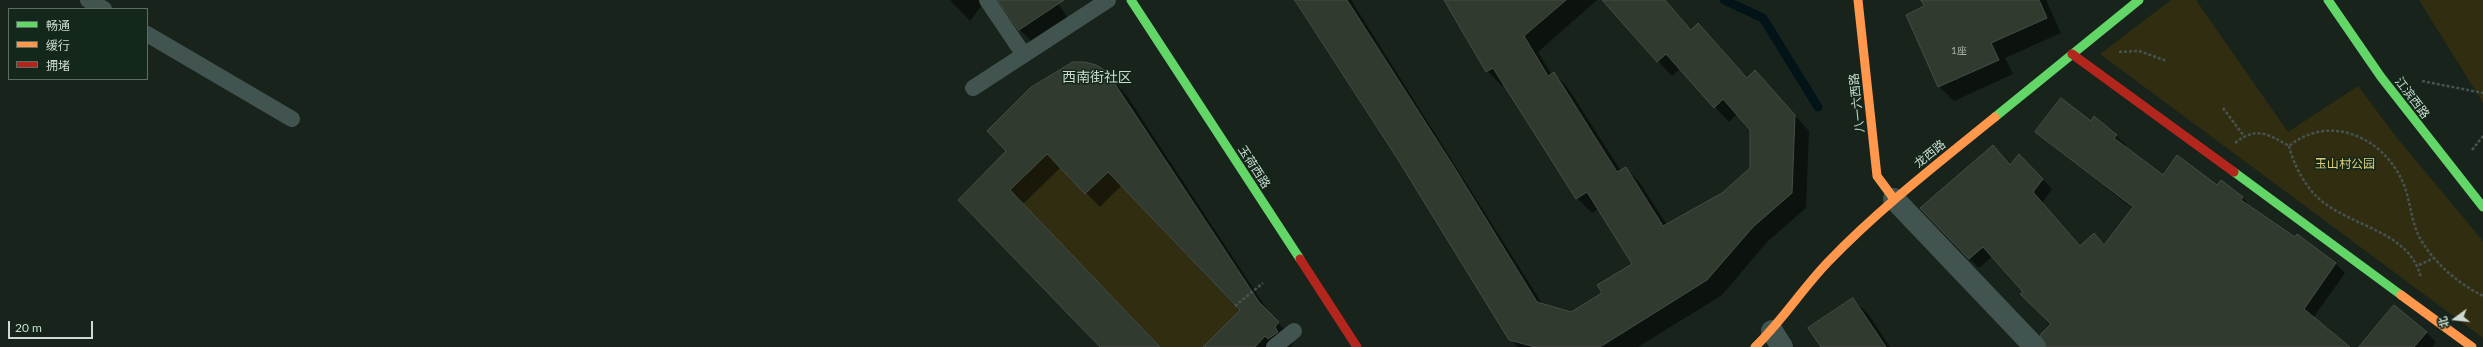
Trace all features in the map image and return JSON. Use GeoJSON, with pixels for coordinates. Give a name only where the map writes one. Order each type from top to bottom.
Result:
{"type":"FeatureCollection","features":[{"type":"Feature","properties":{"kind":"street","name":"玉荷西路"},"geometry":{"type":"LineString","coordinates":[[1131,0],[1358,347]]}},
{"type":"Feature","properties":{"kind":"street","name":"八一六西路"},"geometry":{"type":"LineString","coordinates":[[1858,0],[1877,176],[1894,199]]}},
{"type":"Feature","properties":{"kind":"street","name":"龙西路"},"geometry":{"type":"LineString","coordinates":[[1755,347],[1777,339],[1827,263],[1894,199],[2139,0]]}},
{"type":"Feature","properties":{"kind":"street","name":"江滨西路"},"geometry":{"type":"LineString","coordinates":[[2328,0],[2402,104],[2483,207]]}},
{"type":"Feature","properties":{"kind":"street"},"geometry":{"type":"LineString","coordinates":[[2072,54],[2472,347]]}},
{"type":"Feature","properties":{"kind":"street"},"geometry":{"type":"LineString","coordinates":[[1894,199],[2035,347]]}},
{"type":"Feature","properties":{"kind":"lane"},"geometry":{"type":"LineString","coordinates":[[88,0],[102,8]]}},
{"type":"Feature","properties":{"kind":"lane"},"geometry":{"type":"LineString","coordinates":[[987,0],[1024,55]]}},
{"type":"Feature","properties":{"kind":"lane"},"geometry":{"type":"LineString","coordinates":[[973,88],[1108,0]]}},
{"type":"Feature","properties":{"kind":"lane"},"geometry":{"type":"LineString","coordinates":[[148,35],[292,119]]}},
{"type":"Feature","properties":{"kind":"lane"},"geometry":{"type":"LineString","coordinates":[[1274,347],[1294,332]]}},
{"type":"Feature","properties":{"kind":"path"},"geometry":{"type":"LineString","coordinates":[[2081,62],[2124,50],[2139,51],[2167,60]]}},
{"type":"Feature","properties":{"kind":"path"},"geometry":{"type":"LineString","coordinates":[[2422,81],[2483,93]]}},
{"type":"Feature","properties":{"kind":"path"},"geometry":{"type":"LineString","coordinates":[[2223,108],[2244,136]]}},
{"type":"Feature","properties":{"kind":"path"},"geometry":{"type":"LineString","coordinates":[[2289,146],[2312,133],[2338,130],[2361,137],[2375,146],[2398,172],[2405,186],[2413,221],[2421,240],[2434,258],[2464,286],[2483,296]]}},
{"type":"Feature","properties":{"kind":"path"},"geometry":{"type":"LineString","coordinates":[[2215,159],[2244,136],[2260,132],[2289,146],[2302,175],[2315,195],[2333,208],[2404,247],[2419,265],[2421,278],[2414,292],[2407,299]]}},
{"type":"Feature","properties":{"kind":"path"},"geometry":{"type":"LineString","coordinates":[[2472,151],[2483,136]]}},
{"type":"Feature","properties":{"kind":"path"},"geometry":{"type":"LineString","coordinates":[[2419,265],[2434,258]]}},
{"type":"Feature","properties":{"kind":"path"},"geometry":{"type":"LineString","coordinates":[[1235,306],[1263,283]]}},
{"type":"Feature","properties":{"kind":"green space","name":"玉山村公园"},"geometry":{"type":"Polygon","coordinates":[[[2171,0],[2196,0],[2288,132],[2358,86],[2398,139],[2483,241],[2483,338],[2100,54],[2171,0]]]}},
{"type":"Feature","properties":{"kind":"green space"},"geometry":{"type":"Polygon","coordinates":[[[2419,0],[2483,0],[2483,103],[2419,0]]]}},
{"type":"Feature","properties":{"kind":"green space"},"geometry":{"type":"Polygon","coordinates":[[[1026,132],[1085,194],[1108,172],[1239,310],[1203,347],[1160,347],[1010,190],[1027,174],[1006,151],[1026,132]]]}},
{"type":"Feature","properties":{"kind":"building"},"geometry":{"type":"Polygon","coordinates":[[[998,0],[1064,0],[1019,30],[998,0]]]}},
{"type":"Feature","properties":{"kind":"building"},"geometry":{"type":"Polygon","coordinates":[[[1295,0],[1347,0],[1454,167],[1537,302],[1571,312],[1602,293],[1597,285],[1632,264],[1587,192],[1576,199],[1493,68],[1486,72],[1444,0],[1566,0],[1524,36],[1548,76],[1554,72],[1617,172],[1626,167],[1663,226],[1722,193],[1750,168],[1750,130],[1723,99],[1714,108],[1666,54],[1657,62],[1602,0],[1665,0],[1691,30],[1698,23],[1747,78],[1755,70],[1795,115],[1792,193],[1753,227],[1707,280],[1600,347],[1535,347],[1509,340],[1397,158],[1295,0]]]}},
{"type":"Feature","properties":{"kind":"building"},"geometry":{"type":"Polygon","coordinates":[[[1921,0],[2039,0],[2047,18],[1991,43],[1999,60],[1938,87],[1906,15],[1924,6],[1921,0]]]}},
{"type":"Feature","properties":{"kind":"building"},"geometry":{"type":"Polygon","coordinates":[[[1073,62],[1085,62],[1096,65],[1106,71],[1259,302],[1279,322],[1275,327],[1278,332],[1268,339],[1265,336],[1255,347],[1203,347],[1240,310],[1108,172],[1085,194],[1047,154],[1010,190],[1160,347],[1100,347],[958,200],[1006,151],[987,131],[1030,88],[1073,62]]]}},
{"type":"Feature","properties":{"kind":"building"},"geometry":{"type":"Polygon","coordinates":[[[2061,98],[2091,121],[2094,116],[2117,135],[2114,138],[2163,175],[2177,155],[2217,185],[2221,180],[2243,197],[2241,200],[2295,237],[2297,234],[2336,263],[2304,309],[2350,347],[2047,347],[2040,335],[2051,324],[2020,294],[2023,292],[1983,247],[1969,259],[1920,208],[1993,145],[2010,165],[2019,154],[2043,179],[2033,192],[2080,246],[2094,233],[2104,245],[2133,207],[2035,132],[2061,98]]]}},
{"type":"Feature","properties":{"kind":"building"},"geometry":{"type":"Polygon","coordinates":[[[1853,298],[1886,347],[1821,347],[1808,328],[1853,298]]]}},
{"type":"Feature","properties":{"kind":"building"},"geometry":{"type":"Polygon","coordinates":[[[2394,305],[2427,332],[2414,347],[2359,347],[2394,305]]]}},
{"type":"Feature","properties":{"kind":"waterway"},"geometry":{"type":"LineString","coordinates":[[1724,0],[1763,18],[1818,107]]}},
{"type":"Feature","properties":{"kind":"traffic: fast"},"geometry":{"type":"LineString","coordinates":[[1131,0],[1300,259]]}},
{"type":"Feature","properties":{"kind":"traffic: fast"},"geometry":{"type":"LineString","coordinates":[[1995,117],[2139,0]]}},
{"type":"Feature","properties":{"kind":"traffic: fast"},"geometry":{"type":"LineString","coordinates":[[2328,0],[2381,77],[2483,207]]}},
{"type":"Feature","properties":{"kind":"traffic: fast"},"geometry":{"type":"LineString","coordinates":[[2234,172],[2401,295]]}},
{"type":"Feature","properties":{"kind":"traffic: slow"},"geometry":{"type":"LineString","coordinates":[[1858,0],[1877,176],[1894,199]]}},
{"type":"Feature","properties":{"kind":"traffic: slow"},"geometry":{"type":"LineString","coordinates":[[1755,347],[1774,327],[1819,272],[1847,242],[1909,187],[1995,117]]}},
{"type":"Feature","properties":{"kind":"traffic: slow"},"geometry":{"type":"LineString","coordinates":[[2401,295],[2472,347]]}},
{"type":"Feature","properties":{"kind":"traffic: jam"},"geometry":{"type":"LineString","coordinates":[[2072,54],[2234,172]]}},
{"type":"Feature","properties":{"kind":"traffic: jam"},"geometry":{"type":"LineString","coordinates":[[1300,259],[1357,347]]}},
{"type":"Feature","properties":{"kind":"district","name":"西南街社区"},"geometry":{"type":"Point","coordinates":[1097,77]}}]}
